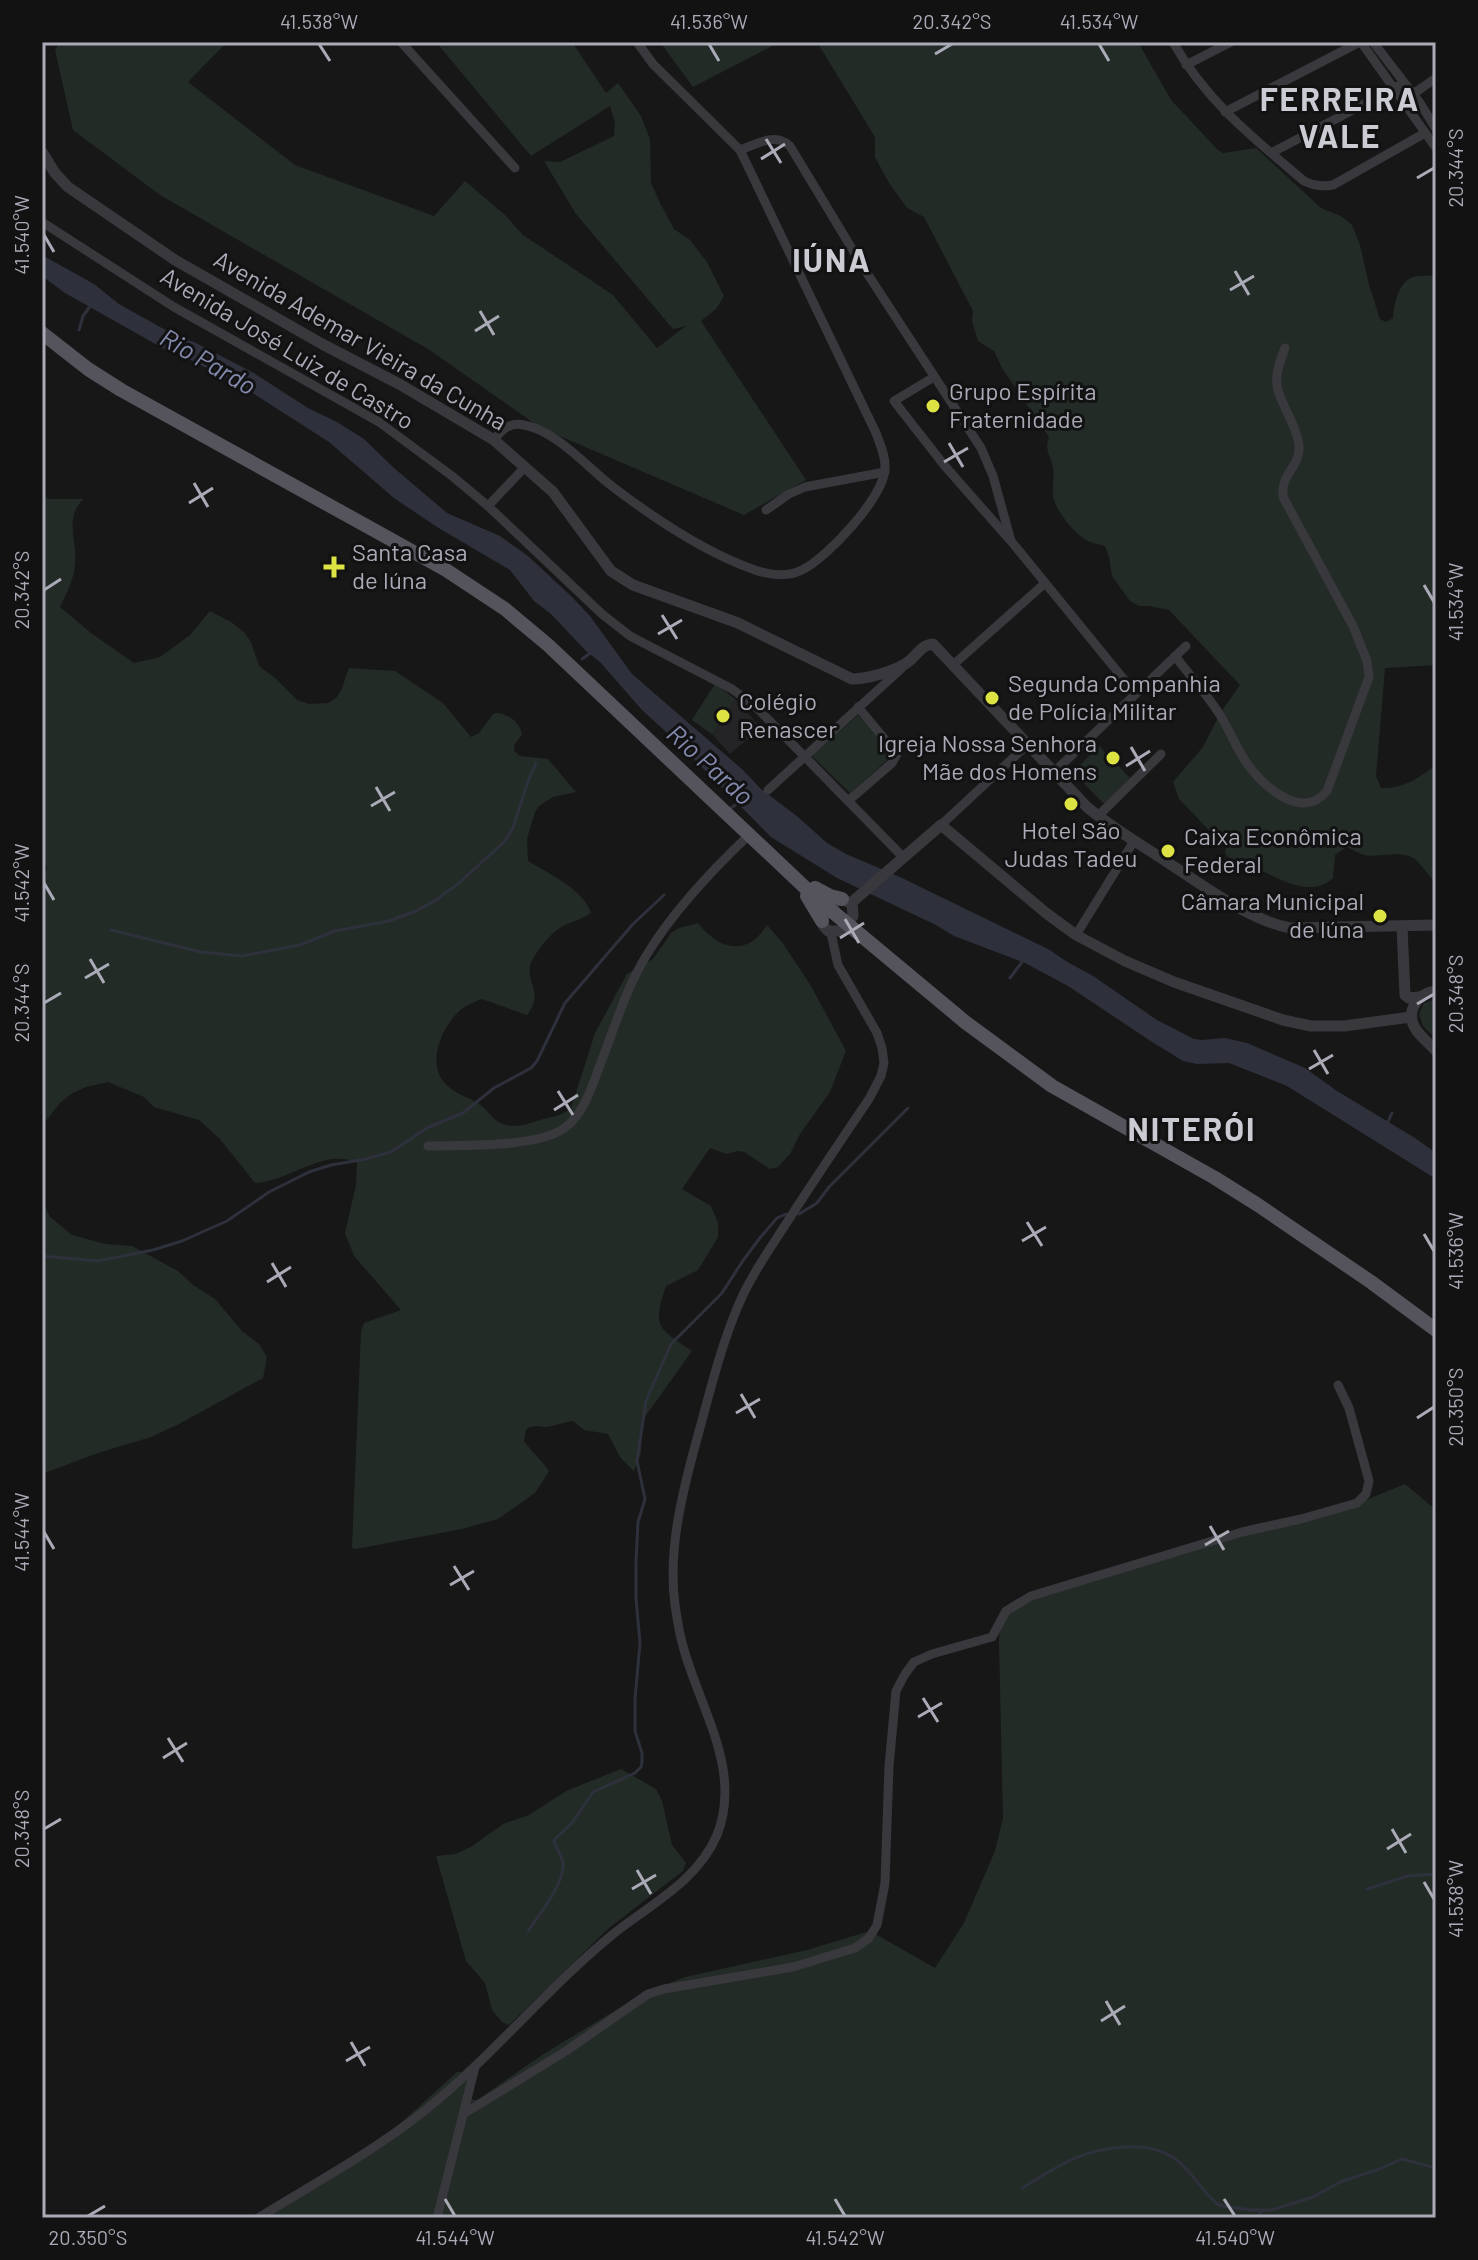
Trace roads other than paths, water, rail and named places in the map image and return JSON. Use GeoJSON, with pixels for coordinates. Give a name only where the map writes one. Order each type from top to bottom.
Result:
{"type":"FeatureCollection","features":[{"type":"Feature","properties":{"kind":"main road"},"geometry":{"type":"LineString","coordinates":[[42,333],[121,390],[446,570],[495,602],[548,645],[791,873],[965,1022],[1052,1086],[1215,1178],[1371,1282],[1436,1330]]}},
{"type":"Feature","properties":{"kind":"main road"},"geometry":{"type":"LineString","coordinates":[[791,873],[824,893],[837,914]]}},
{"type":"Feature","properties":{"kind":"street"},"geometry":{"type":"LineString","coordinates":[[401,42],[515,168]]}},
{"type":"Feature","properties":{"kind":"street"},"geometry":{"type":"LineString","coordinates":[[494,440],[502,430],[512,425],[525,425],[548,434],[613,487],[706,548],[757,571],[778,574],[801,570],[827,552],[870,504],[885,472],[876,433],[740,150],[653,64],[637,42]]}},
{"type":"Feature","properties":{"kind":"street"},"geometry":{"type":"LineString","coordinates":[[1173,42],[1186,65],[1225,112],[1304,181],[1319,187],[1333,185],[1425,133]]}},
{"type":"Feature","properties":{"kind":"street"},"geometry":{"type":"LineString","coordinates":[[1186,65],[1231,42]]}},
{"type":"Feature","properties":{"kind":"street"},"geometry":{"type":"LineString","coordinates":[[1225,112],[1360,42],[1436,148]]}},
{"type":"Feature","properties":{"kind":"street"},"geometry":{"type":"LineString","coordinates":[[1373,42],[1436,129]]}},
{"type":"Feature","properties":{"kind":"street"},"geometry":{"type":"LineString","coordinates":[[1413,94],[1436,78]]}},
{"type":"Feature","properties":{"kind":"street"},"geometry":{"type":"LineString","coordinates":[[1271,153],[1404,83]]}},
{"type":"Feature","properties":{"kind":"street"},"geometry":{"type":"LineString","coordinates":[[740,150],[768,140],[785,141],[790,146],[988,462],[1011,541]]}},
{"type":"Feature","properties":{"kind":"street","name":"Avenida Ademar Vieira da Cunha"},"geometry":{"type":"LineString","coordinates":[[42,152],[68,187],[175,260],[494,440],[553,492],[611,571],[633,585],[738,623],[852,679],[872,676],[906,664]]}},
{"type":"Feature","properties":{"kind":"street","name":"Avenida José Luiz de Castro"},"geometry":{"type":"LineString","coordinates":[[42,222],[174,307],[379,422],[488,506],[611,622],[630,636],[744,697],[904,858]]}},
{"type":"Feature","properties":{"kind":"street"},"geometry":{"type":"LineString","coordinates":[[1175,656],[1223,718],[1243,758],[1259,778],[1294,803],[1321,799],[1327,791],[1369,677],[1367,661],[1353,626],[1283,497],[1282,486],[1296,461],[1299,447],[1276,384],[1285,348]]}},
{"type":"Feature","properties":{"kind":"street"},"geometry":{"type":"LineString","coordinates":[[934,377],[894,401],[1135,693]]}},
{"type":"Feature","properties":{"kind":"street"},"geometry":{"type":"LineString","coordinates":[[488,506],[525,467]]}},
{"type":"Feature","properties":{"kind":"street"},"geometry":{"type":"LineString","coordinates":[[766,510],[805,487],[885,472]]}},
{"type":"Feature","properties":{"kind":"street"},"geometry":{"type":"LineString","coordinates":[[953,665],[1044,584]]}},
{"type":"Feature","properties":{"kind":"street"},"geometry":{"type":"LineString","coordinates":[[768,790],[924,646],[930,644],[936,646],[1053,773],[1098,816],[1242,908],[1280,926],[1311,929],[1436,925]]}},
{"type":"Feature","properties":{"kind":"street"},"geometry":{"type":"LineString","coordinates":[[1053,773],[1186,646]]}},
{"type":"Feature","properties":{"kind":"street"},"geometry":{"type":"LineString","coordinates":[[848,801],[892,763],[897,754],[858,707]]}},
{"type":"Feature","properties":{"kind":"street"},"geometry":{"type":"LineString","coordinates":[[258,2218],[375,2147],[423,2112],[475,2067],[546,1995],[612,1935],[667,1894],[698,1866],[717,1833],[723,1811],[724,1782],[717,1741],[683,1647],[672,1568],[675,1536],[688,1472],[738,1304],[881,1076],[884,1063],[877,1033],[838,965],[837,914],[904,858],[1027,745]]}},
{"type":"Feature","properties":{"kind":"street"},"geometry":{"type":"LineString","coordinates":[[1098,816],[1161,754]]}},
{"type":"Feature","properties":{"kind":"street"},"geometry":{"type":"LineString","coordinates":[[941,825],[1076,935],[1174,982],[1233,1004],[1311,1026],[1344,1026],[1411,1017]]}},
{"type":"Feature","properties":{"kind":"street"},"geometry":{"type":"LineString","coordinates":[[428,1146],[524,1141],[541,1138],[565,1127],[587,1096],[646,955],[692,894],[749,835]]}},
{"type":"Feature","properties":{"kind":"street"},"geometry":{"type":"LineString","coordinates":[[1076,935],[1134,841]]}},
{"type":"Feature","properties":{"kind":"street"},"geometry":{"type":"LineString","coordinates":[[1402,927],[1405,995],[1409,998],[1419,997],[1436,991]]}},
{"type":"Feature","properties":{"kind":"street"},"geometry":{"type":"LineString","coordinates":[[1419,997],[1411,1017],[1417,1031],[1436,1051]]}},
{"type":"Feature","properties":{"kind":"street"},"geometry":{"type":"LineString","coordinates":[[465,2113],[566,2051],[648,1994],[793,1967],[855,1948],[869,1938],[877,1925],[885,1883],[889,1766],[896,1691],[914,1662],[992,1637],[1006,1611],[1031,1596],[1242,1532],[1357,1503],[1366,1494],[1369,1481],[1349,1408],[1338,1385]]}},
{"type":"Feature","properties":{"kind":"street"},"geometry":{"type":"LineString","coordinates":[[437,2218],[475,2067]]}},
{"type":"Feature","properties":{"kind":"water","name":"Rio Pardo"},"geometry":{"type":"Polygon","coordinates":[[[42,255],[94,284],[119,304],[178,337],[252,372],[308,408],[337,422],[364,439],[447,513],[500,536],[528,556],[590,616],[632,674],[761,789],[827,843],[1050,950],[1157,1020],[1194,1039],[1225,1038],[1247,1043],[1305,1068],[1436,1153],[1436,1179],[1287,1086],[1229,1063],[1183,1061],[1068,986],[1025,963],[954,936],[837,878],[771,837],[642,710],[600,662],[534,601],[510,570],[394,498],[329,442],[243,387],[166,350],[65,293],[42,276],[42,255]]]}},
{"type":"Feature","properties":{"kind":"waterway"},"geometry":{"type":"LineString","coordinates":[[79,330],[83,316],[91,305]]}},
{"type":"Feature","properties":{"kind":"waterway"},"geometry":{"type":"LineString","coordinates":[[582,659],[592,652]]}},
{"type":"Feature","properties":{"kind":"waterway"},"geometry":{"type":"LineString","coordinates":[[111,930],[201,952],[242,956],[300,945],[335,931],[389,921],[416,911],[459,883],[504,842],[513,828],[536,763]]}},
{"type":"Feature","properties":{"kind":"waterway","name":"Rio Pardo"},"geometry":{"type":"LineString","coordinates":[[731,808],[741,801]]}},
{"type":"Feature","properties":{"kind":"waterway"},"geometry":{"type":"LineString","coordinates":[[42,1256],[98,1261],[182,1241],[227,1221],[269,1192],[309,1172],[391,1152],[427,1128],[463,1113],[494,1088],[531,1068],[565,1003],[633,924],[664,895]]}},
{"type":"Feature","properties":{"kind":"waterway"},"geometry":{"type":"LineString","coordinates":[[1010,978],[1022,962]]}},
{"type":"Feature","properties":{"kind":"waterway"},"geometry":{"type":"LineString","coordinates":[[799,1214],[817,1203],[829,1187],[908,1108]]}},
{"type":"Feature","properties":{"kind":"waterway"},"geometry":{"type":"LineString","coordinates":[[1387,1124],[1392,1113]]}},
{"type":"Feature","properties":{"kind":"waterway"},"geometry":{"type":"LineString","coordinates":[[528,1931],[563,1871],[554,1840],[572,1823],[593,1792],[635,1773],[641,1767],[642,1753],[635,1731],[640,1643],[636,1562],[638,1522],[645,1499],[637,1461],[646,1401],[671,1344],[722,1293],[759,1239],[777,1218],[786,1214]]}},
{"type":"Feature","properties":{"kind":"waterway"},"geometry":{"type":"LineString","coordinates":[[1367,1889],[1408,1876],[1436,1874]]}},
{"type":"Feature","properties":{"kind":"waterway"},"geometry":{"type":"LineString","coordinates":[[1022,2188],[1083,2155],[1126,2147],[1163,2152],[1186,2168],[1217,2204],[1252,2210],[1272,2210],[1313,2197],[1340,2182],[1402,2159],[1436,2168]]}},
{"type":"Feature","properties":{"kind":"waterway"},"geometry":{"type":"LineString","coordinates":[[1257,2218],[1262,2211]]}},
{"type":"Feature","properties":{"kind":"place","name":"Grupo Espírita Fraternidade"},"geometry":{"type":"Point","coordinates":[933,406]}},
{"type":"Feature","properties":{"kind":"place","name":"Santa Casa de Iúna"},"geometry":{"type":"Point","coordinates":[334,567]}},
{"type":"Feature","properties":{"kind":"place","name":"Segunda Companhia de Polícia Militar"},"geometry":{"type":"Point","coordinates":[992,698]}},
{"type":"Feature","properties":{"kind":"place","name":"Colégio Renascer"},"geometry":{"type":"Point","coordinates":[723,716]}},
{"type":"Feature","properties":{"kind":"place","name":"Igreja Nossa Senhora Mãe dos Homens"},"geometry":{"type":"Point","coordinates":[1113,758]}},
{"type":"Feature","properties":{"kind":"place","name":"Hotel São Judas Tadeu"},"geometry":{"type":"Point","coordinates":[1071,804]}},
{"type":"Feature","properties":{"kind":"place","name":"Caixa Econômica Federal"},"geometry":{"type":"Point","coordinates":[1168,851]}},
{"type":"Feature","properties":{"kind":"place","name":"Câmara Municipal de Iúna"},"geometry":{"type":"Point","coordinates":[1380,916]}},
{"type":"Feature","properties":{"kind":"district","name":"FERREIRA VALE"},"geometry":{"type":"Point","coordinates":[1340,118]}},
{"type":"Feature","properties":{"kind":"district","name":"IÚNA"},"geometry":{"type":"Point","coordinates":[832,261]}},
{"type":"Feature","properties":{"kind":"district","name":"NITERÓI"},"geometry":{"type":"Point","coordinates":[1192,1130]}}]}
